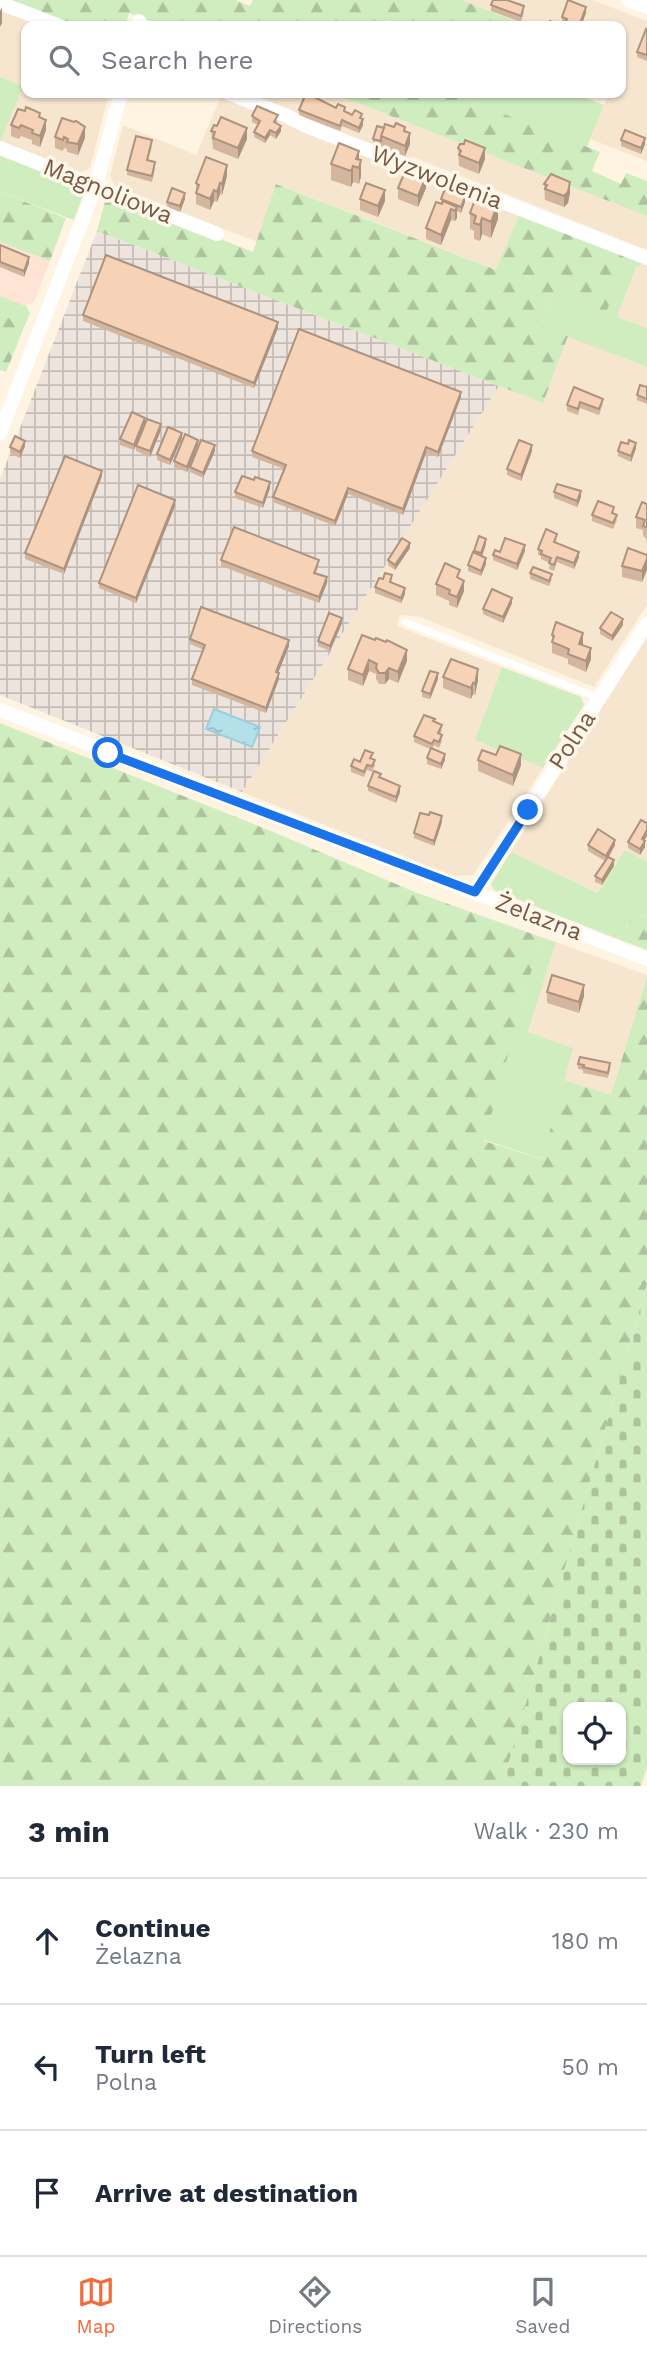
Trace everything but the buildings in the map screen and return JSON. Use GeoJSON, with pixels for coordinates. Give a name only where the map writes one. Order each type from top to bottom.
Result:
{"type":"FeatureCollection","features":[{"type":"Feature","properties":{"kind":"street"},"geometry":{"type":"LineString","coordinates":[[628,0],[647,7]]}},
{"type":"Feature","properties":{"kind":"street"},"geometry":{"type":"LineString","coordinates":[[0,3],[47,21]]}},
{"type":"Feature","properties":{"kind":"street"},"geometry":{"type":"LineString","coordinates":[[0,433],[96,185],[120,98]]}},
{"type":"Feature","properties":{"kind":"street","name":"Wyzwolenia"},"geometry":{"type":"LineString","coordinates":[[240,98],[647,258]]}},
{"type":"Feature","properties":{"kind":"street","name":"Magnoliowa"},"geometry":{"type":"LineString","coordinates":[[0,148],[217,234]]}},
{"type":"Feature","properties":{"kind":"street","name":"Polna"},"geometry":{"type":"LineString","coordinates":[[475,892],[647,624]]}},
{"type":"Feature","properties":{"kind":"street","name":"Żelazna"},"geometry":{"type":"LineString","coordinates":[[0,710],[647,959]]}},
{"type":"Feature","properties":{"kind":"lane"},"geometry":{"type":"LineString","coordinates":[[405,622],[600,698]]}},
{"type":"Feature","properties":{"kind":"shaded area"},"geometry":{"type":"Polygon","coordinates":[[[461,0],[592,0],[647,21],[647,161],[590,139],[607,98],[626,98],[626,21],[515,21],[461,0]]]}},
{"type":"Feature","properties":{"kind":"shaded area"},"geometry":{"type":"Polygon","coordinates":[[[0,9],[31,21],[21,21],[21,86],[0,77],[0,9]]]}},
{"type":"Feature","properties":{"kind":"shaded area"},"geometry":{"type":"Polygon","coordinates":[[[21,89],[21,98],[108,98],[90,168],[79,174],[0,143],[21,89]]]}},
{"type":"Feature","properties":{"kind":"shaded area"},"geometry":{"type":"Polygon","coordinates":[[[220,98],[226,98],[281,119],[289,126],[520,213],[497,270],[277,184],[257,242],[116,187],[110,176],[123,125],[196,155],[220,98]]]}},
{"type":"Feature","properties":{"kind":"shaded area"},"geometry":{"type":"Polygon","coordinates":[[[253,98],[345,98],[647,216],[647,250],[413,157],[405,158],[253,98]]]}},
{"type":"Feature","properties":{"kind":"shaded area"},"geometry":{"type":"Polygon","coordinates":[[[97,231],[499,386],[242,792],[0,695],[0,479],[97,231]]]}},
{"type":"Feature","properties":{"kind":"shaded area"},"geometry":{"type":"Polygon","coordinates":[[[0,242],[50,261],[34,302],[26,306],[0,296],[0,242]]]}},
{"type":"Feature","properties":{"kind":"shaded area"},"geometry":{"type":"Polygon","coordinates":[[[646,263],[647,328],[617,317],[636,267],[646,263]]]}},
{"type":"Feature","properties":{"kind":"shaded area"},"geometry":{"type":"Polygon","coordinates":[[[568,336],[647,367],[647,605],[594,687],[420,617],[400,615],[397,626],[502,667],[475,740],[543,768],[473,875],[454,876],[242,792],[499,386],[543,403],[568,336]]]}},
{"type":"Feature","properties":{"kind":"shaded area"},"geometry":{"type":"Polygon","coordinates":[[[647,636],[647,861],[625,850],[598,893],[511,852],[647,636]]]}},
{"type":"Feature","properties":{"kind":"shaded area"},"geometry":{"type":"Polygon","coordinates":[[[556,942],[647,975],[611,1095],[564,1080],[573,1048],[528,1032],[556,942]]]}},
{"type":"Feature","properties":{"kind":"green space"},"geometry":{"type":"Polygon","coordinates":[[[3,0],[235,0],[250,6],[253,0],[461,0],[515,21],[149,21],[129,13],[127,21],[57,21],[3,0]]]}},
{"type":"Feature","properties":{"kind":"green space"},"geometry":{"type":"Polygon","coordinates":[[[0,77],[21,85],[21,91],[0,143],[0,77]]]}},
{"type":"Feature","properties":{"kind":"green space"},"geometry":{"type":"Polygon","coordinates":[[[345,98],[464,98],[600,152],[592,171],[621,184],[626,173],[647,181],[647,216],[345,98]]]}},
{"type":"Feature","properties":{"kind":"green space"},"geometry":{"type":"Polygon","coordinates":[[[464,98],[585,98],[604,105],[587,147],[464,98]]]}},
{"type":"Feature","properties":{"kind":"green space"},"geometry":{"type":"Polygon","coordinates":[[[0,153],[86,186],[74,220],[0,192],[0,153]]]}},
{"type":"Feature","properties":{"kind":"green space"},"geometry":{"type":"Polygon","coordinates":[[[276,184],[496,270],[520,213],[627,257],[606,313],[554,292],[540,326],[568,336],[543,403],[97,231],[107,194],[253,252],[276,184]]]}},
{"type":"Feature","properties":{"kind":"green space"},"geometry":{"type":"Polygon","coordinates":[[[0,192],[66,218],[50,261],[0,242],[0,192]]]}},
{"type":"Feature","properties":{"kind":"green space"},"geometry":{"type":"Polygon","coordinates":[[[627,257],[646,263],[636,267],[617,317],[647,328],[647,367],[540,326],[554,292],[627,257]]]}},
{"type":"Feature","properties":{"kind":"green space"},"geometry":{"type":"Polygon","coordinates":[[[0,296],[26,306],[30,313],[23,330],[18,322],[0,315],[0,296]]]}},
{"type":"Feature","properties":{"kind":"green space"},"geometry":{"type":"Polygon","coordinates":[[[0,315],[19,322],[23,330],[6,372],[0,370],[0,315]]]}},
{"type":"Feature","properties":{"kind":"green space"},"geometry":{"type":"Polygon","coordinates":[[[502,667],[581,697],[584,705],[543,768],[475,740],[502,667]]]}},
{"type":"Feature","properties":{"kind":"green space"},"geometry":{"type":"Polygon","coordinates":[[[0,723],[266,829],[415,892],[541,937],[484,1141],[542,1159],[564,1080],[611,1095],[647,976],[647,1284],[502,1786],[0,1786],[0,723]]]}},
{"type":"Feature","properties":{"kind":"green space"},"geometry":{"type":"Polygon","coordinates":[[[625,850],[647,861],[647,915],[628,922],[618,939],[494,890],[491,884],[511,852],[598,893],[625,850]]]}},
{"type":"Feature","properties":{"kind":"green space"},"geometry":{"type":"Polygon","coordinates":[[[647,915],[647,950],[618,939],[630,921],[647,915]]]}},
{"type":"Feature","properties":{"kind":"green space"},"geometry":{"type":"Polygon","coordinates":[[[541,937],[556,942],[528,1032],[573,1048],[543,1159],[484,1140],[541,937]]]}},
{"type":"Feature","properties":{"kind":"green space"},"geometry":{"type":"Polygon","coordinates":[[[647,1284],[647,1767],[641,1786],[502,1786],[647,1284]]]}},
{"type":"Feature","properties":{"kind":"water"},"geometry":{"type":"Polygon","coordinates":[[[214,709],[260,727],[252,747],[206,729],[214,709]]]}},
{"type":"Feature","properties":{"kind":"route"},"geometry":{"type":"LineString","coordinates":[[108,753],[475,892],[528,810]]}}]}
